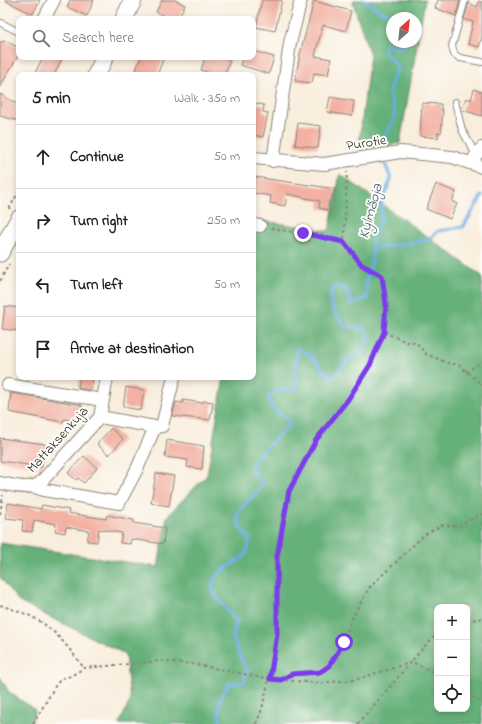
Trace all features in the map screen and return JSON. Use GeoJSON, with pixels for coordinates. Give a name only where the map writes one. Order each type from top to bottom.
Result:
{"type":"FeatureCollection","features":[{"type":"Feature","properties":{"kind":"main road"},"geometry":{"type":"LineString","coordinates":[[125,16],[133,0]]}},
{"type":"Feature","properties":{"kind":"main road"},"geometry":{"type":"LineString","coordinates":[[98,72],[104,60]]}},
{"type":"Feature","properties":{"kind":"main road"},"geometry":{"type":"LineString","coordinates":[[0,253],[16,224]]}},
{"type":"Feature","properties":{"kind":"street"},"geometry":{"type":"LineString","coordinates":[[45,16],[54,0]]}},
{"type":"Feature","properties":{"kind":"street"},"geometry":{"type":"LineString","coordinates":[[273,161],[290,43],[301,0]]}},
{"type":"Feature","properties":{"kind":"street","name":"Purotie"},"geometry":{"type":"LineString","coordinates":[[256,158],[324,164],[401,152],[478,158]]}},
{"type":"Feature","properties":{"kind":"street","name":"Mattaksenkuja"},"geometry":{"type":"LineString","coordinates":[[2,484],[35,487],[100,417],[106,380]]}},
{"type":"Feature","properties":{"kind":"street"},"geometry":{"type":"LineString","coordinates":[[100,417],[155,427],[162,426],[173,380]]}},
{"type":"Feature","properties":{"kind":"street","name":"Mattaksenkuja"},"geometry":{"type":"LineString","coordinates":[[8,385],[103,400]]}},
{"type":"Feature","properties":{"kind":"street"},"geometry":{"type":"LineString","coordinates":[[35,487],[44,490],[119,503],[137,469],[155,427]]}},
{"type":"Feature","properties":{"kind":"lane"},"geometry":{"type":"LineString","coordinates":[[465,0],[452,46],[454,54],[460,58],[482,62]]}},
{"type":"Feature","properties":{"kind":"lane"},"geometry":{"type":"LineString","coordinates":[[1,22],[16,30]]}},
{"type":"Feature","properties":{"kind":"lane"},"geometry":{"type":"LineString","coordinates":[[455,102],[462,130],[478,158]]}},
{"type":"Feature","properties":{"kind":"path"},"geometry":{"type":"LineString","coordinates":[[344,242],[347,176],[346,160]]}},
{"type":"Feature","properties":{"kind":"path"},"geometry":{"type":"LineString","coordinates":[[256,724],[262,709],[270,679],[277,634],[277,557],[289,491],[316,440],[349,398],[370,365],[384,332],[386,304],[382,276],[362,265],[344,242],[257,225]]}},
{"type":"Feature","properties":{"kind":"path"},"geometry":{"type":"LineString","coordinates":[[384,332],[407,342],[416,342],[426,354],[448,363],[459,365],[482,386]]}},
{"type":"Feature","properties":{"kind":"path"},"geometry":{"type":"LineString","coordinates":[[466,372],[482,362]]}},
{"type":"Feature","properties":{"kind":"path"},"geometry":{"type":"LineString","coordinates":[[0,514],[2,484]]}},
{"type":"Feature","properties":{"kind":"path"},"geometry":{"type":"LineString","coordinates":[[281,680],[292,674],[320,672],[329,666],[344,642],[350,622],[369,588],[424,535],[442,525],[458,526],[482,514]]}},
{"type":"Feature","properties":{"kind":"path"},"geometry":{"type":"LineString","coordinates":[[0,605],[26,614],[42,622],[58,637],[84,668]]}},
{"type":"Feature","properties":{"kind":"path"},"geometry":{"type":"LineString","coordinates":[[470,621],[482,618]]}},
{"type":"Feature","properties":{"kind":"path"},"geometry":{"type":"LineString","coordinates":[[358,724],[434,637]]}},
{"type":"Feature","properties":{"kind":"path"},"geometry":{"type":"LineString","coordinates":[[33,724],[57,683],[63,678],[71,676],[84,668],[162,661],[192,664],[270,679],[320,684],[354,680],[412,662],[434,673]]}},
{"type":"Feature","properties":{"kind":"path"},"geometry":{"type":"LineString","coordinates":[[470,695],[482,703]]}},
{"type":"Feature","properties":{"kind":"green space"},"geometry":{"type":"Polygon","coordinates":[[[354,0],[425,0],[422,17],[422,12],[386,12],[386,48],[417,48],[400,143],[358,150],[370,55],[353,3],[354,0]]]}},
{"type":"Feature","properties":{"kind":"green space"},"geometry":{"type":"Polygon","coordinates":[[[340,174],[482,276],[482,724],[119,724],[130,701],[125,654],[19,602],[0,577],[0,543],[158,567],[167,516],[207,475],[223,380],[256,380],[257,220],[329,231],[340,174]]]}},
{"type":"Feature","properties":{"kind":"green space"},"geometry":{"type":"Polygon","coordinates":[[[0,677],[9,692],[35,710],[31,724],[0,724],[0,677]]]}},
{"type":"Feature","properties":{"kind":"building"},"geometry":{"type":"Polygon","coordinates":[[[4,0],[40,0],[33,14],[4,0]]]}},
{"type":"Feature","properties":{"kind":"building"},"geometry":{"type":"Polygon","coordinates":[[[70,0],[94,0],[87,16],[67,7],[70,0]]]}},
{"type":"Feature","properties":{"kind":"building"},"geometry":{"type":"Polygon","coordinates":[[[162,0],[175,0],[185,5],[180,16],[164,16],[156,12],[162,0]]]}},
{"type":"Feature","properties":{"kind":"building"},"geometry":{"type":"Polygon","coordinates":[[[262,0],[282,0],[275,31],[256,27],[262,0]]]}},
{"type":"Feature","properties":{"kind":"building"},"geometry":{"type":"Polygon","coordinates":[[[438,0],[460,0],[456,16],[435,8],[438,0]]]}},
{"type":"Feature","properties":{"kind":"building"},"geometry":{"type":"Polygon","coordinates":[[[314,1],[351,11],[346,31],[323,25],[315,56],[331,59],[328,75],[314,73],[312,83],[295,81],[300,54],[314,1]]]}},
{"type":"Feature","properties":{"kind":"building"},"geometry":{"type":"Polygon","coordinates":[[[479,1],[482,2],[482,37],[479,47],[468,44],[473,22],[464,19],[469,3],[477,7],[479,1]]]}},
{"type":"Feature","properties":{"kind":"building"},"geometry":{"type":"Polygon","coordinates":[[[6,41],[16,46],[16,59],[0,87],[0,42],[6,41]]]}},
{"type":"Feature","properties":{"kind":"building"},"geometry":{"type":"Polygon","coordinates":[[[256,52],[274,57],[269,74],[240,65],[242,60],[256,60],[256,52]]]}},
{"type":"Feature","properties":{"kind":"building"},"geometry":{"type":"Polygon","coordinates":[[[42,60],[62,60],[56,72],[36,72],[42,60]]]}},
{"type":"Feature","properties":{"kind":"building"},"geometry":{"type":"Polygon","coordinates":[[[140,60],[163,60],[158,72],[135,72],[140,60]]]}},
{"type":"Feature","properties":{"kind":"building"},"geometry":{"type":"Polygon","coordinates":[[[204,60],[230,60],[226,72],[207,72],[201,70],[204,60]]]}},
{"type":"Feature","properties":{"kind":"building"},"geometry":{"type":"Polygon","coordinates":[[[474,89],[482,92],[482,116],[462,110],[466,98],[471,100],[474,89]]]}},
{"type":"Feature","properties":{"kind":"building"},"geometry":{"type":"Polygon","coordinates":[[[0,94],[16,103],[16,120],[0,116],[0,94]]]}},
{"type":"Feature","properties":{"kind":"building"},"geometry":{"type":"Polygon","coordinates":[[[330,97],[354,101],[352,116],[327,112],[330,97]]]}},
{"type":"Feature","properties":{"kind":"building"},"geometry":{"type":"Polygon","coordinates":[[[422,103],[441,104],[441,110],[443,110],[441,133],[438,132],[438,138],[420,136],[422,103]]]}},
{"type":"Feature","properties":{"kind":"building"},"geometry":{"type":"Polygon","coordinates":[[[256,104],[264,105],[263,112],[268,113],[263,137],[256,136],[256,104]]]}},
{"type":"Feature","properties":{"kind":"building"},"geometry":{"type":"Polygon","coordinates":[[[298,123],[321,126],[318,148],[295,145],[298,123]]]}},
{"type":"Feature","properties":{"kind":"building"},"geometry":{"type":"Polygon","coordinates":[[[256,177],[336,189],[332,211],[319,208],[320,201],[287,194],[285,206],[270,203],[271,196],[256,194],[256,177]]]}},
{"type":"Feature","properties":{"kind":"building"},"geometry":{"type":"Polygon","coordinates":[[[436,184],[456,192],[452,201],[457,204],[450,219],[426,209],[436,184]]]}},
{"type":"Feature","properties":{"kind":"building"},"geometry":{"type":"Polygon","coordinates":[[[5,306],[16,308],[16,331],[2,329],[5,306]]]}},
{"type":"Feature","properties":{"kind":"building"},"geometry":{"type":"Polygon","coordinates":[[[79,380],[93,380],[91,390],[78,388],[79,380]]]}},
{"type":"Feature","properties":{"kind":"building"},"geometry":{"type":"Polygon","coordinates":[[[126,387],[144,390],[141,410],[123,407],[126,387]]]}},
{"type":"Feature","properties":{"kind":"building"},"geometry":{"type":"Polygon","coordinates":[[[11,393],[82,405],[79,422],[64,419],[63,422],[9,412],[11,393]]]}},
{"type":"Feature","properties":{"kind":"building"},"geometry":{"type":"Polygon","coordinates":[[[183,400],[203,403],[203,401],[213,402],[210,420],[172,416],[176,402],[183,403],[183,400]]]}},
{"type":"Feature","properties":{"kind":"building"},"geometry":{"type":"Polygon","coordinates":[[[111,428],[123,439],[109,455],[97,444],[111,428]]]}},
{"type":"Feature","properties":{"kind":"building"},"geometry":{"type":"Polygon","coordinates":[[[0,438],[45,444],[42,467],[0,461],[0,438]]]}},
{"type":"Feature","properties":{"kind":"building"},"geometry":{"type":"Polygon","coordinates":[[[167,440],[204,446],[202,469],[187,467],[188,460],[165,457],[167,440]]]}},
{"type":"Feature","properties":{"kind":"building"},"geometry":{"type":"Polygon","coordinates":[[[84,456],[97,468],[84,483],[78,478],[76,480],[68,473],[84,456]]]}},
{"type":"Feature","properties":{"kind":"building"},"geometry":{"type":"Polygon","coordinates":[[[156,473],[174,476],[169,506],[151,503],[156,473]]]}},
{"type":"Feature","properties":{"kind":"building"},"geometry":{"type":"Polygon","coordinates":[[[8,503],[41,509],[42,505],[69,510],[68,513],[106,519],[107,515],[134,520],[134,523],[165,528],[163,544],[131,539],[130,544],[120,543],[122,533],[99,529],[97,542],[87,541],[89,531],[66,527],[65,533],[55,531],[56,524],[34,520],[32,532],[22,531],[23,520],[6,518],[8,503]]]}},
{"type":"Feature","properties":{"kind":"waterway","name":"Kylmäoja"},"geometry":{"type":"LineString","coordinates":[[364,0],[380,11],[386,13]]}},
{"type":"Feature","properties":{"kind":"waterway","name":"Kylmäoja"},"geometry":{"type":"LineString","coordinates":[[383,145],[384,138],[394,119],[390,88],[398,67],[384,52],[386,44]]}},
{"type":"Feature","properties":{"kind":"waterway","name":"Kylmäoja"},"geometry":{"type":"LineString","coordinates":[[220,724],[219,703],[222,694],[229,684],[244,682],[247,669],[241,660],[233,637],[237,622],[214,594],[212,587],[217,575],[245,555],[248,550],[250,540],[242,530],[237,516],[262,485],[251,469],[255,459],[291,423],[271,406],[268,397],[276,390],[297,389],[295,368],[298,348],[313,357],[325,372],[334,377],[347,360],[355,355],[361,354],[370,337],[363,328],[345,326],[331,305],[331,295],[332,289],[338,286],[347,289],[351,304],[367,298],[366,283],[372,259],[373,236],[381,220],[382,202],[391,179],[384,161]]}},
{"type":"Feature","properties":{"kind":"waterway"},"geometry":{"type":"LineString","coordinates":[[372,249],[428,240],[438,231],[463,227],[482,196]]}},
{"type":"Feature","properties":{"kind":"route"},"geometry":{"type":"LineString","coordinates":[[303,233],[344,242],[362,265],[382,276],[386,304],[384,332],[370,365],[349,398],[316,440],[289,491],[277,557],[277,634],[270,679],[281,680],[292,674],[320,672],[329,666],[344,642]]}}]}
